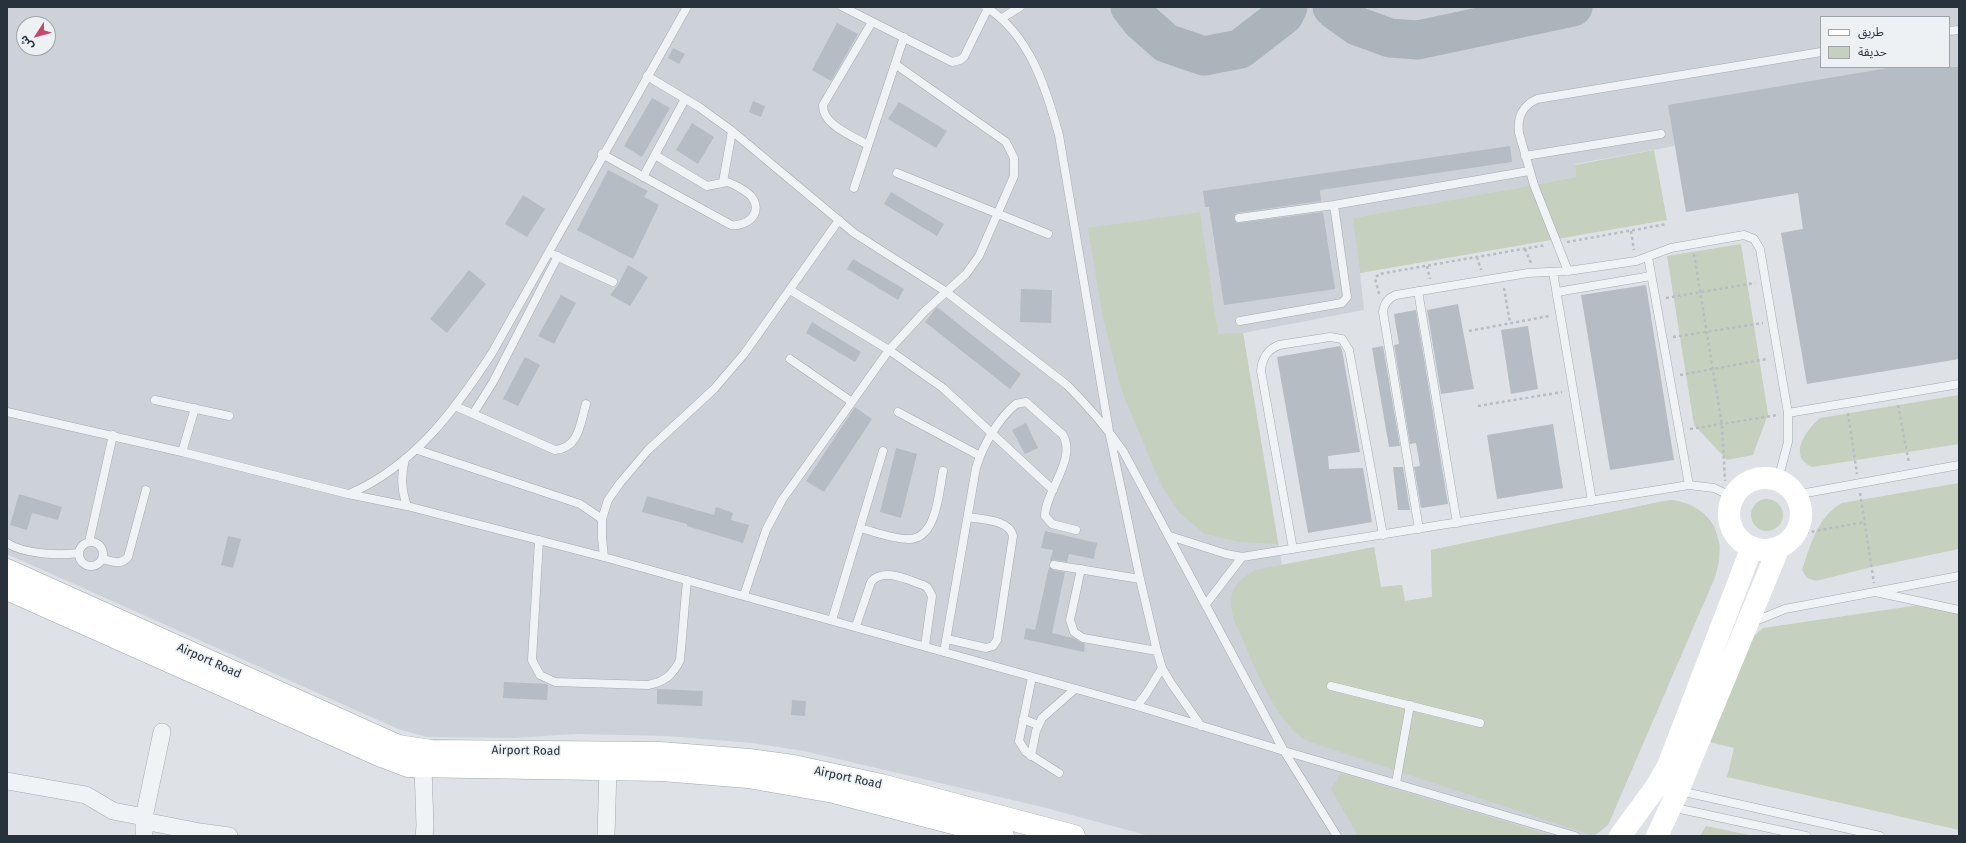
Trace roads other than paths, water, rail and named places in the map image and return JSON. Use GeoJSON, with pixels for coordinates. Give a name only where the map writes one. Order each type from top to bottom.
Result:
{"type":"FeatureCollection","features":[{"type":"Feature","properties":{"kind":"main road"},"geometry":{"type":"LineString","coordinates":[[1657,836],[1674,799],[1746,626],[1786,541],[1799,525],[1801,515],[1799,504],[1795,495],[1790,488],[1778,480],[1765,478],[1752,480],[1729,495],[1732,527],[1736,535],[1752,547],[1770,549],[1786,541]]}},
{"type":"Feature","properties":{"kind":"main road"},"geometry":{"type":"LineString","coordinates":[[1620,836],[1656,787],[1668,766],[1752,547]]}},
{"type":"Feature","properties":{"kind":"main road","name":"Airport Road"},"geometry":{"type":"LineString","coordinates":[[7,570],[398,746],[430,750],[468,759],[608,769],[705,773],[792,784],[877,801],[1003,836]]}},
{"type":"Feature","properties":{"kind":"main road","name":"Airport Road"},"geometry":{"type":"LineString","coordinates":[[7,589],[379,756],[400,764],[423,767],[468,759],[660,753],[705,755],[764,762],[837,774],[1074,836]]}},
{"type":"Feature","properties":{"kind":"street"},"geometry":{"type":"LineString","coordinates":[[144,824],[162,732]]}},
{"type":"Feature","properties":{"kind":"street"},"geometry":{"type":"LineString","coordinates":[[423,767],[424,836]]}},
{"type":"Feature","properties":{"kind":"street"},"geometry":{"type":"LineString","coordinates":[[606,836],[608,769]]}},
{"type":"Feature","properties":{"kind":"street"},"geometry":{"type":"LineString","coordinates":[[7,781],[86,795],[116,812],[144,824],[230,836]]}},
{"type":"Feature","properties":{"kind":"lane"},"geometry":{"type":"LineString","coordinates":[[348,494],[373,482],[418,450],[455,406],[492,353],[602,154],[687,7]]}},
{"type":"Feature","properties":{"kind":"lane"},"geometry":{"type":"LineString","coordinates":[[844,7],[952,62],[956,62],[964,56],[988,8],[1002,18],[1020,40],[1043,82],[1059,135],[1109,431],[1157,652],[1162,668],[1180,697],[1201,726]]}},
{"type":"Feature","properties":{"kind":"lane"},"geometry":{"type":"LineString","coordinates":[[1002,18],[1016,8]]}},
{"type":"Feature","properties":{"kind":"lane"},"geometry":{"type":"LineString","coordinates":[[868,145],[830,122],[823,112],[824,105],[872,22]]}},
{"type":"Feature","properties":{"kind":"lane"},"geometry":{"type":"LineString","coordinates":[[854,188],[904,37]]}},
{"type":"Feature","properties":{"kind":"lane"},"geometry":{"type":"LineString","coordinates":[[1568,271],[1529,171],[1518,129],[1519,116],[1523,109],[1538,99],[1820,52]]}},
{"type":"Feature","properties":{"kind":"lane"},"geometry":{"type":"LineString","coordinates":[[744,596],[766,530],[773,515],[889,350],[946,291],[972,267],[979,256],[1014,176],[1014,158],[1006,142],[895,64]]}},
{"type":"Feature","properties":{"kind":"lane"},"geometry":{"type":"LineString","coordinates":[[647,76],[685,99],[732,131],[859,236],[946,291],[1067,385],[1109,431],[1123,451],[1170,536],[1284,751],[1337,836]]}},
{"type":"Feature","properties":{"kind":"lane"},"geometry":{"type":"LineString","coordinates":[[643,177],[685,99]]}},
{"type":"Feature","properties":{"kind":"lane"},"geometry":{"type":"LineString","coordinates":[[723,182],[732,131]]}},
{"type":"Feature","properties":{"kind":"lane"},"geometry":{"type":"LineString","coordinates":[[1525,156],[1661,134]]}},
{"type":"Feature","properties":{"kind":"lane"},"geometry":{"type":"LineString","coordinates":[[602,154],[731,226],[747,224],[752,218],[755,210],[754,202],[751,196],[730,183],[723,182],[707,186],[655,155]]}},
{"type":"Feature","properties":{"kind":"lane"},"geometry":{"type":"LineString","coordinates":[[1239,218],[1334,205],[1529,171]]}},
{"type":"Feature","properties":{"kind":"lane"},"geometry":{"type":"LineString","coordinates":[[898,173],[1048,234]]}},
{"type":"Feature","properties":{"kind":"lane"},"geometry":{"type":"LineString","coordinates":[[1240,321],[1342,303],[1346,300],[1347,297],[1334,205]]}},
{"type":"Feature","properties":{"kind":"lane"},"geometry":{"type":"LineString","coordinates":[[604,557],[602,519],[608,500],[633,466],[648,450],[714,389],[744,354],[839,220]]}},
{"type":"Feature","properties":{"kind":"lane"},"geometry":{"type":"LineString","coordinates":[[1419,529],[1383,312],[1387,301],[1391,297],[1418,291],[1536,272],[1568,271],[1636,261],[1671,248],[1744,235],[1754,239],[1760,249],[1788,413],[1788,442],[1778,480]]}},
{"type":"Feature","properties":{"kind":"lane"},"geometry":{"type":"LineString","coordinates":[[548,252],[613,282]]}},
{"type":"Feature","properties":{"kind":"lane"},"geometry":{"type":"LineString","coordinates":[[473,414],[493,382],[558,256]]}},
{"type":"Feature","properties":{"kind":"lane"},"geometry":{"type":"LineString","coordinates":[[1648,257],[1689,485]]}},
{"type":"Feature","properties":{"kind":"lane"},"geometry":{"type":"LineString","coordinates":[[1553,272],[1592,500]]}},
{"type":"Feature","properties":{"kind":"lane"},"geometry":{"type":"LineString","coordinates":[[1557,292],[1651,276]]}},
{"type":"Feature","properties":{"kind":"lane"},"geometry":{"type":"LineString","coordinates":[[790,290],[889,350],[943,388],[1053,490]]}},
{"type":"Feature","properties":{"kind":"lane"},"geometry":{"type":"LineString","coordinates":[[1418,291],[1457,523]]}},
{"type":"Feature","properties":{"kind":"lane"},"geometry":{"type":"LineString","coordinates":[[1293,549],[1261,371],[1262,362],[1271,349],[1279,345],[1330,336],[1342,339],[1349,350],[1383,535]]}},
{"type":"Feature","properties":{"kind":"lane"},"geometry":{"type":"LineString","coordinates":[[790,359],[852,402]]}},
{"type":"Feature","properties":{"kind":"lane"},"geometry":{"type":"LineString","coordinates":[[1788,413],[1959,384]]}},
{"type":"Feature","properties":{"kind":"lane"},"geometry":{"type":"LineString","coordinates":[[155,400],[229,416]]}},
{"type":"Feature","properties":{"kind":"lane"},"geometry":{"type":"LineString","coordinates":[[944,652],[980,456],[993,433],[1012,407],[1020,402],[1026,402],[1063,435],[1066,440],[1067,453],[1045,512],[1047,520],[1052,524],[1076,530]]}},
{"type":"Feature","properties":{"kind":"lane"},"geometry":{"type":"LineString","coordinates":[[455,406],[555,450],[569,446],[574,441],[586,404]]}},
{"type":"Feature","properties":{"kind":"lane"},"geometry":{"type":"LineString","coordinates":[[182,452],[195,408]]}},
{"type":"Feature","properties":{"kind":"lane"},"geometry":{"type":"LineString","coordinates":[[7,412],[182,452],[348,494],[407,506],[604,557],[1075,688],[1575,836]]}},
{"type":"Feature","properties":{"kind":"lane"},"geometry":{"type":"LineString","coordinates":[[898,412],[980,456]]}},
{"type":"Feature","properties":{"kind":"lane"},"geometry":{"type":"LineString","coordinates":[[89,542],[113,436]]}},
{"type":"Feature","properties":{"kind":"lane"},"geometry":{"type":"LineString","coordinates":[[418,450],[580,504],[602,519]]}},
{"type":"Feature","properties":{"kind":"lane"},"geometry":{"type":"LineString","coordinates":[[832,620],[883,451]]}},
{"type":"Feature","properties":{"kind":"lane"},"geometry":{"type":"LineString","coordinates":[[405,459],[402,475],[402,491],[407,506]]}},
{"type":"Feature","properties":{"kind":"lane"},"geometry":{"type":"LineString","coordinates":[[1795,495],[1959,465]]}},
{"type":"Feature","properties":{"kind":"lane"},"geometry":{"type":"LineString","coordinates":[[860,528],[907,540],[920,537],[925,534],[932,523],[943,470]]}},
{"type":"Feature","properties":{"kind":"lane"},"geometry":{"type":"LineString","coordinates":[[1170,536],[1226,554],[1242,557],[1689,485],[1714,488],[1729,495]]}},
{"type":"Feature","properties":{"kind":"lane"},"geometry":{"type":"LineString","coordinates":[[102,559],[117,563],[128,557],[146,490]]}},
{"type":"Feature","properties":{"kind":"lane"},"geometry":{"type":"LineString","coordinates":[[947,639],[986,648],[993,646],[997,640],[1013,536],[1012,531],[1004,524],[968,517]]}},
{"type":"Feature","properties":{"kind":"lane"},"geometry":{"type":"LineString","coordinates":[[539,540],[532,660],[540,674],[555,682],[648,685],[659,683],[668,678],[676,669],[680,660],[688,580]]}},
{"type":"Feature","properties":{"kind":"lane"},"geometry":{"type":"LineString","coordinates":[[89,542],[97,544],[102,550],[102,559],[96,565],[88,566],[81,562],[78,553],[82,546],[89,542]]}},
{"type":"Feature","properties":{"kind":"lane"},"geometry":{"type":"LineString","coordinates":[[7,543],[18,548],[56,555],[78,553]]}},
{"type":"Feature","properties":{"kind":"lane"},"geometry":{"type":"LineString","coordinates":[[1206,604],[1242,557]]}},
{"type":"Feature","properties":{"kind":"lane"},"geometry":{"type":"LineString","coordinates":[[1054,565],[1140,579]]}},
{"type":"Feature","properties":{"kind":"lane"},"geometry":{"type":"LineString","coordinates":[[1081,569],[1070,620],[1074,632],[1083,638],[1157,652]]}},
{"type":"Feature","properties":{"kind":"lane"},"geometry":{"type":"LineString","coordinates":[[856,626],[871,582],[874,578],[884,574],[923,584],[927,587],[932,596],[925,646]]}},
{"type":"Feature","properties":{"kind":"lane"},"geometry":{"type":"LineString","coordinates":[[1746,626],[1758,619],[1785,609],[1959,576]]}},
{"type":"Feature","properties":{"kind":"lane"},"geometry":{"type":"LineString","coordinates":[[1875,592],[1959,610]]}},
{"type":"Feature","properties":{"kind":"lane"},"geometry":{"type":"LineString","coordinates":[[1137,706],[1162,668]]}},
{"type":"Feature","properties":{"kind":"lane"},"geometry":{"type":"LineString","coordinates":[[1032,676],[1019,741],[1022,747],[1032,756],[1059,774]]}},
{"type":"Feature","properties":{"kind":"lane"},"geometry":{"type":"LineString","coordinates":[[1331,686],[1480,723]]}},
{"type":"Feature","properties":{"kind":"lane"},"geometry":{"type":"LineString","coordinates":[[1032,756],[1038,725],[1045,715],[1075,688]]}},
{"type":"Feature","properties":{"kind":"lane"},"geometry":{"type":"LineString","coordinates":[[1396,783],[1410,705]]}},
{"type":"Feature","properties":{"kind":"lane"},"geometry":{"type":"LineString","coordinates":[[1023,719],[1038,725]]}},
{"type":"Feature","properties":{"kind":"lane"},"geometry":{"type":"LineString","coordinates":[[1674,799],[1806,836]]}},
{"type":"Feature","properties":{"kind":"lane"},"geometry":{"type":"LineString","coordinates":[[1674,799],[1880,836]]}}]}
